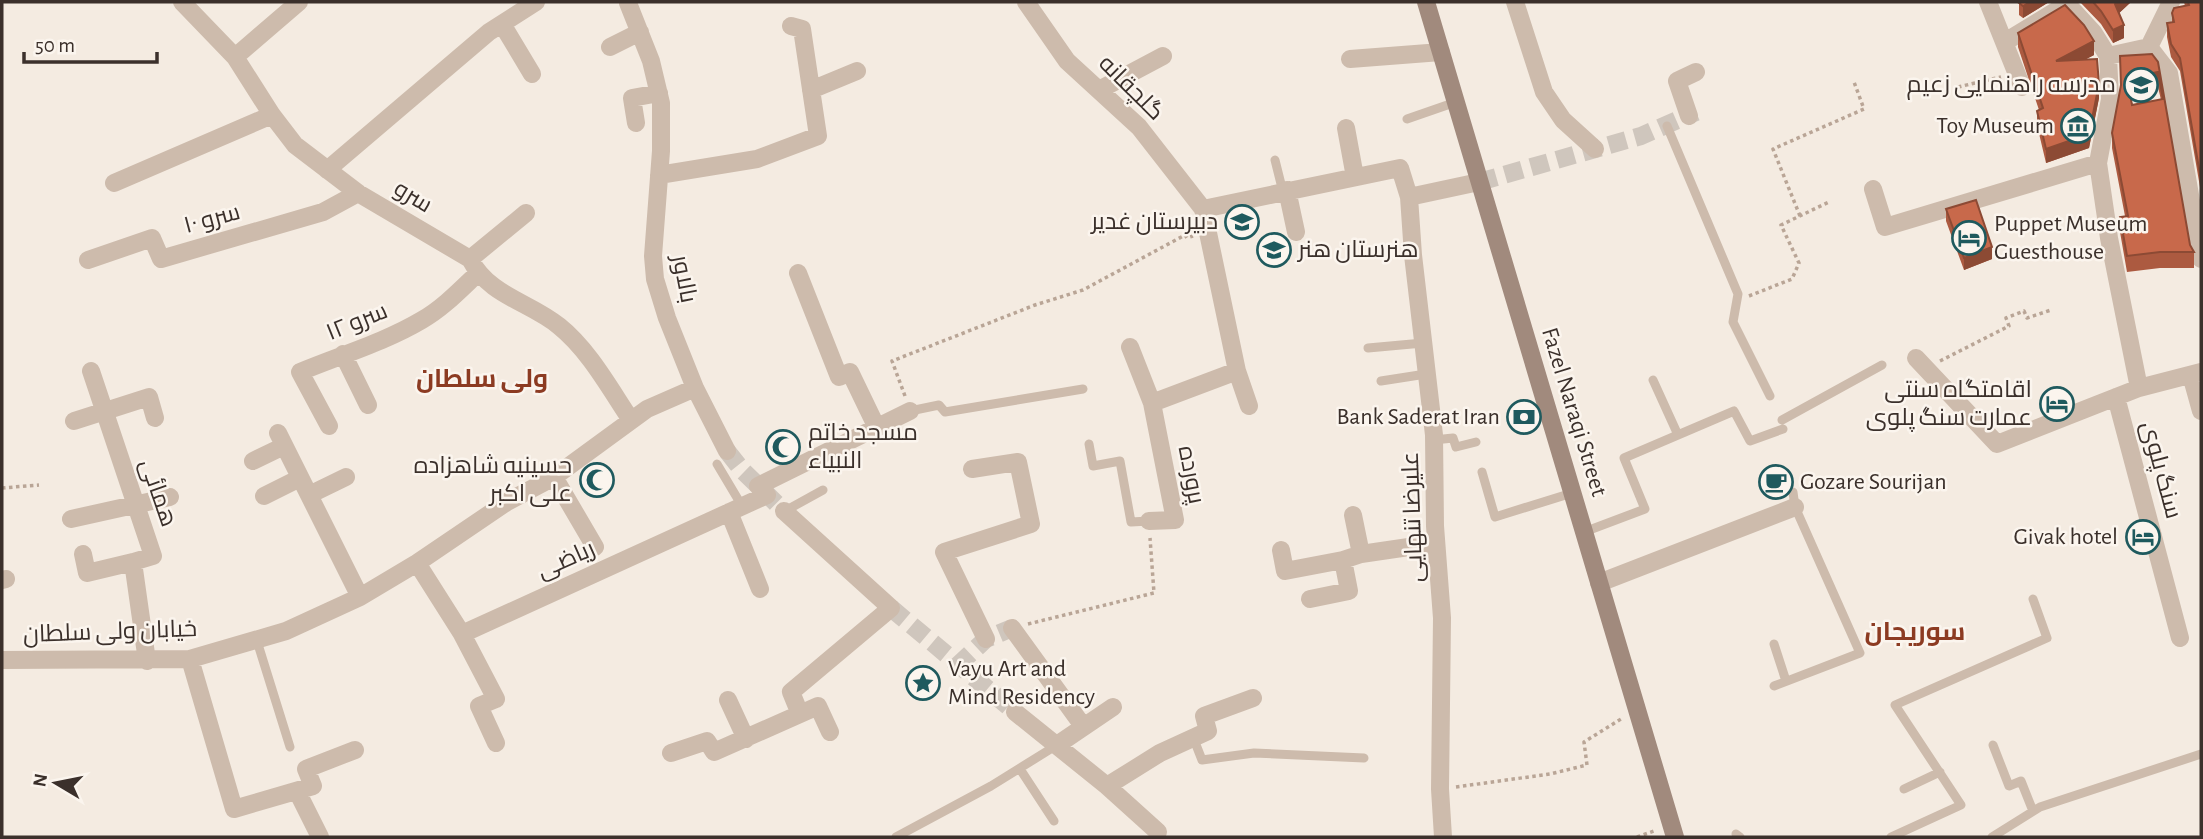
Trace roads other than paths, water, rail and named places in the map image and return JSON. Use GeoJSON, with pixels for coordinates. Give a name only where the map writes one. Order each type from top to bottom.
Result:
{"type":"FeatureCollection","features":[{"type":"Feature","properties":{"kind":"main road","name":"Fazel Naraqi Street"},"geometry":{"type":"LineString","coordinates":[[1426,2],[1675,837]]}},
{"type":"Feature","properties":{"kind":"street","name":"سرو"},"geometry":{"type":"LineString","coordinates":[[182,2],[235,58],[295,145],[358,193],[473,267],[497,289],[562,327],[578,344],[631,420]]}},
{"type":"Feature","properties":{"kind":"street"},"geometry":{"type":"LineString","coordinates":[[235,58],[299,2]]}},
{"type":"Feature","properties":{"kind":"street"},"geometry":{"type":"LineString","coordinates":[[327,170],[450,64],[502,24],[518,7],[537,2]]}},
{"type":"Feature","properties":{"kind":"street","name":"گلچقانه"},"geometry":{"type":"LineString","coordinates":[[1026,2],[1067,61],[1139,127],[1203,209]]}},
{"type":"Feature","properties":{"kind":"street"},"geometry":{"type":"LineString","coordinates":[[1988,2],[2020,80]]}},
{"type":"Feature","properties":{"kind":"street"},"geometry":{"type":"LineString","coordinates":[[2149,47],[2171,2]]}},
{"type":"Feature","properties":{"kind":"street","name":"بالاور"},"geometry":{"type":"LineString","coordinates":[[628,3],[659,93],[662,127],[653,256],[655,279],[667,318],[722,457]]}},
{"type":"Feature","properties":{"kind":"street"},"geometry":{"type":"LineString","coordinates":[[1518,3],[1544,92],[1563,120],[1595,149]]}},
{"type":"Feature","properties":{"kind":"street"},"geometry":{"type":"LineString","coordinates":[[2005,42],[2067,4],[2093,32],[2108,56],[2110,99],[2098,163],[2109,239],[2139,388]]}},
{"type":"Feature","properties":{"kind":"street"},"geometry":{"type":"LineString","coordinates":[[502,24],[532,74]]}},
{"type":"Feature","properties":{"kind":"street"},"geometry":{"type":"LineString","coordinates":[[659,175],[757,159],[818,136],[802,29],[791,26]]}},
{"type":"Feature","properties":{"kind":"street"},"geometry":{"type":"LineString","coordinates":[[610,47],[640,32]]}},
{"type":"Feature","properties":{"kind":"street"},"geometry":{"type":"LineString","coordinates":[[2108,56],[2149,47]]}},
{"type":"Feature","properties":{"kind":"street"},"geometry":{"type":"LineString","coordinates":[[2149,47],[2169,73],[2201,259]]}},
{"type":"Feature","properties":{"kind":"street"},"geometry":{"type":"LineString","coordinates":[[1350,59],[1441,52]]}},
{"type":"Feature","properties":{"kind":"street"},"geometry":{"type":"LineString","coordinates":[[1099,90],[1163,56]]}},
{"type":"Feature","properties":{"kind":"street"},"geometry":{"type":"LineString","coordinates":[[811,90],[856,71]]}},
{"type":"Feature","properties":{"kind":"street"},"geometry":{"type":"LineString","coordinates":[[1689,116],[1677,81],[1696,72]]}},
{"type":"Feature","properties":{"kind":"street"},"geometry":{"type":"LineString","coordinates":[[636,123],[632,98],[659,93]]}},
{"type":"Feature","properties":{"kind":"street"},"geometry":{"type":"LineString","coordinates":[[114,183],[272,115]]}},
{"type":"Feature","properties":{"kind":"street"},"geometry":{"type":"LineString","coordinates":[[1346,128],[1355,177]]}},
{"type":"Feature","properties":{"kind":"street"},"geometry":{"type":"LineString","coordinates":[[1873,189],[1885,227],[2098,163]]}},
{"type":"Feature","properties":{"kind":"street"},"geometry":{"type":"LineString","coordinates":[[1249,407],[1237,371],[1203,209],[1400,168],[1409,197],[1479,182]]}},
{"type":"Feature","properties":{"kind":"street"},"geometry":{"type":"LineString","coordinates":[[1285,191],[1296,232]]}},
{"type":"Feature","properties":{"kind":"street","name":"سرو ۱۰"},"geometry":{"type":"LineString","coordinates":[[89,260],[152,238],[161,259],[313,215],[358,193]]}},
{"type":"Feature","properties":{"kind":"street","name":"علیرضا تنهایی"},"geometry":{"type":"LineString","coordinates":[[1409,197],[1434,440],[1436,543],[1442,618],[1440,789],[1443,837]]}},
{"type":"Feature","properties":{"kind":"street","name":"سرو ۱۲"},"geometry":{"type":"LineString","coordinates":[[329,426],[300,372],[422,320],[457,294],[473,267],[526,213]]}},
{"type":"Feature","properties":{"kind":"street"},"geometry":{"type":"LineString","coordinates":[[798,273],[839,377],[850,372],[877,428]]}},
{"type":"Feature","properties":{"kind":"street","name":"پرورده"},"geometry":{"type":"LineString","coordinates":[[1130,347],[1152,403],[1175,520],[1149,521]]}},
{"type":"Feature","properties":{"kind":"street"},"geometry":{"type":"LineString","coordinates":[[343,354],[368,405]]}},
{"type":"Feature","properties":{"kind":"street"},"geometry":{"type":"LineString","coordinates":[[1921,363],[1997,444],[2139,388],[2196,373],[2201,411]]}},
{"type":"Feature","properties":{"kind":"street","name":"همائی"},"geometry":{"type":"LineString","coordinates":[[91,371],[153,556],[133,562]]}},
{"type":"Feature","properties":{"kind":"street"},"geometry":{"type":"LineString","coordinates":[[1152,403],[1237,371]]}},
{"type":"Feature","properties":{"kind":"street","name":"خیابان ولی سلطان"},"geometry":{"type":"LineString","coordinates":[[2,660],[190,659],[286,631],[360,597],[417,563],[508,502],[554,477],[631,420],[664,400],[695,388]]}},
{"type":"Feature","properties":{"kind":"street"},"geometry":{"type":"LineString","coordinates":[[74,421],[149,397],[155,418]]}},
{"type":"Feature","properties":{"kind":"street","name":"سنگ پلوی"},"geometry":{"type":"LineString","coordinates":[[2116,397],[2180,638]]}},
{"type":"Feature","properties":{"kind":"street","name":"ریاضی"},"geometry":{"type":"LineString","coordinates":[[462,634],[736,509],[762,491],[910,411]]}},
{"type":"Feature","properties":{"kind":"street"},"geometry":{"type":"LineString","coordinates":[[253,461],[281,440],[360,597]]}},
{"type":"Feature","properties":{"kind":"street"},"geometry":{"type":"LineString","coordinates":[[972,469],[1018,462],[1031,524],[944,552],[986,639]]}},
{"type":"Feature","properties":{"kind":"street"},"geometry":{"type":"LineString","coordinates":[[309,495],[346,477]]}},
{"type":"Feature","properties":{"kind":"street"},"geometry":{"type":"LineString","coordinates":[[554,477],[594,547]]}},
{"type":"Feature","properties":{"kind":"street"},"geometry":{"type":"LineString","coordinates":[[264,496],[300,478]]}},
{"type":"Feature","properties":{"kind":"street"},"geometry":{"type":"LineString","coordinates":[[71,519],[170,497]]}},
{"type":"Feature","properties":{"kind":"street"},"geometry":{"type":"LineString","coordinates":[[1600,583],[1794,500]]}},
{"type":"Feature","properties":{"kind":"street"},"geometry":{"type":"LineString","coordinates":[[736,509],[760,589]]}},
{"type":"Feature","properties":{"kind":"street"},"geometry":{"type":"LineString","coordinates":[[784,511],[891,608],[791,692],[800,714]]}},
{"type":"Feature","properties":{"kind":"street"},"geometry":{"type":"LineString","coordinates":[[1353,516],[1361,554]]}},
{"type":"Feature","properties":{"kind":"street"},"geometry":{"type":"LineString","coordinates":[[1281,550],[1285,571],[1361,554],[1436,543]]}},
{"type":"Feature","properties":{"kind":"street"},"geometry":{"type":"LineString","coordinates":[[83,554],[87,573],[133,562],[147,661]]}},
{"type":"Feature","properties":{"kind":"street"},"geometry":{"type":"LineString","coordinates":[[1310,599],[1349,591],[1343,560]]}},
{"type":"Feature","properties":{"kind":"street"},"geometry":{"type":"LineString","coordinates":[[417,563],[462,634],[496,699],[479,706],[496,743]]}},
{"type":"Feature","properties":{"kind":"street"},"geometry":{"type":"LineString","coordinates":[[1012,628],[1083,726]]}},
{"type":"Feature","properties":{"kind":"street"},"geometry":{"type":"LineString","coordinates":[[190,659],[234,809],[313,786],[306,769],[355,750]]}},
{"type":"Feature","properties":{"kind":"street"},"geometry":{"type":"LineString","coordinates":[[1107,786],[1160,753],[1208,731],[1204,716],[1253,698]]}},
{"type":"Feature","properties":{"kind":"street"},"geometry":{"type":"LineString","coordinates":[[728,700],[746,739]]}},
{"type":"Feature","properties":{"kind":"street"},"geometry":{"type":"LineString","coordinates":[[671,753],[707,741],[713,752],[818,706],[830,733]]}},
{"type":"Feature","properties":{"kind":"street"},"geometry":{"type":"LineString","coordinates":[[1057,745],[1113,707]]}},
{"type":"Feature","properties":{"kind":"street"},"geometry":{"type":"LineString","coordinates":[[1015,712],[1107,786],[1158,832]]}},
{"type":"Feature","properties":{"kind":"street"},"geometry":{"type":"LineString","coordinates":[[297,791],[320,837]]}},
{"type":"Feature","properties":{"kind":"lane"},"geometry":{"type":"LineString","coordinates":[[1407,118],[1456,102]]}},
{"type":"Feature","properties":{"kind":"lane"},"geometry":{"type":"LineString","coordinates":[[1667,126],[1738,294],[1733,323],[1770,396]]}},
{"type":"Feature","properties":{"kind":"lane"},"geometry":{"type":"LineString","coordinates":[[1275,160],[1285,191]]}},
{"type":"Feature","properties":{"kind":"lane"},"geometry":{"type":"LineString","coordinates":[[1368,348],[1423,343]]}},
{"type":"Feature","properties":{"kind":"lane"},"geometry":{"type":"LineString","coordinates":[[1584,532],[1644,509],[1624,458],[1734,411],[1750,441],[1782,425],[1882,365]]}},
{"type":"Feature","properties":{"kind":"lane"},"geometry":{"type":"LineString","coordinates":[[1381,381],[1426,374]]}},
{"type":"Feature","properties":{"kind":"lane"},"geometry":{"type":"LineString","coordinates":[[1653,380],[1678,435]]}},
{"type":"Feature","properties":{"kind":"lane"},"geometry":{"type":"LineString","coordinates":[[910,411],[939,405],[945,412],[1083,389]]}},
{"type":"Feature","properties":{"kind":"lane"},"geometry":{"type":"LineString","coordinates":[[1434,440],[1453,438],[1456,447],[1476,442]]}},
{"type":"Feature","properties":{"kind":"lane"},"geometry":{"type":"LineString","coordinates":[[1089,444],[1093,466],[1120,461],[1131,522],[1149,521]]}},
{"type":"Feature","properties":{"kind":"lane"},"geometry":{"type":"LineString","coordinates":[[722,457],[736,509]]}},
{"type":"Feature","properties":{"kind":"lane"},"geometry":{"type":"LineString","coordinates":[[1482,472],[1495,517],[1572,493]]}},
{"type":"Feature","properties":{"kind":"lane"},"geometry":{"type":"LineString","coordinates":[[784,511],[823,490]]}},
{"type":"Feature","properties":{"kind":"lane"},"geometry":{"type":"LineString","coordinates":[[1774,686],[1860,653],[1794,500]]}},
{"type":"Feature","properties":{"kind":"lane"},"geometry":{"type":"LineString","coordinates":[[1891,837],[1961,805],[1895,705],[2047,638],[2033,598]]}},
{"type":"Feature","properties":{"kind":"lane"},"geometry":{"type":"LineString","coordinates":[[257,641],[290,747]]}},
{"type":"Feature","properties":{"kind":"lane"},"geometry":{"type":"LineString","coordinates":[[1774,644],[1786,681]]}},
{"type":"Feature","properties":{"kind":"lane"},"geometry":{"type":"LineString","coordinates":[[1193,737],[1202,760],[1254,753],[1364,758]]}},
{"type":"Feature","properties":{"kind":"lane"},"geometry":{"type":"LineString","coordinates":[[897,837],[1020,769],[1057,745]]}},
{"type":"Feature","properties":{"kind":"lane"},"geometry":{"type":"LineString","coordinates":[[1993,745],[2009,786],[2021,781],[2033,811]]}},
{"type":"Feature","properties":{"kind":"lane"},"geometry":{"type":"LineString","coordinates":[[1992,837],[2033,811],[2060,799],[2201,754]]}},
{"type":"Feature","properties":{"kind":"lane"},"geometry":{"type":"LineString","coordinates":[[1020,769],[1054,821]]}},
{"type":"Feature","properties":{"kind":"lane"},"geometry":{"type":"LineString","coordinates":[[1904,789],[1940,772]]}},
{"type":"Feature","properties":{"kind":"tunnel"},"geometry":{"type":"LineString","coordinates":[[1479,182],[1641,136],[1696,112]]}},
{"type":"Feature","properties":{"kind":"tunnel"},"geometry":{"type":"LineString","coordinates":[[727,451],[742,470],[784,511]]}},
{"type":"Feature","properties":{"kind":"tunnel"},"geometry":{"type":"LineString","coordinates":[[891,608],[1015,712]]}},
{"type":"Feature","properties":{"kind":"tunnel"},"geometry":{"type":"LineString","coordinates":[[957,666],[986,639],[1012,628]]}},
{"type":"Feature","properties":{"kind":"place","name":"مدرسه راهنمایی زعیم"},"geometry":{"type":"Point","coordinates":[2141,85]}},
{"type":"Feature","properties":{"kind":"place","name":"Toy Museum"},"geometry":{"type":"Point","coordinates":[2078,126]}},
{"type":"Feature","properties":{"kind":"place","name":"دبیرستان غدیر"},"geometry":{"type":"Point","coordinates":[1242,222]}},
{"type":"Feature","properties":{"kind":"place","name":"Puppet Museum Guesthouse"},"geometry":{"type":"Point","coordinates":[1969,238]}},
{"type":"Feature","properties":{"kind":"place","name":"هنرستان هنر"},"geometry":{"type":"Point","coordinates":[1274,250]}},
{"type":"Feature","properties":{"kind":"place","name":"اقامتگاه سنتی عمارت سنگ پلوی"},"geometry":{"type":"Point","coordinates":[2057,404]}},
{"type":"Feature","properties":{"kind":"place","name":"Bank Saderat Iran"},"geometry":{"type":"Point","coordinates":[1524,417]}},
{"type":"Feature","properties":{"kind":"place","name":"مسجد خاتم النبیاء"},"geometry":{"type":"Point","coordinates":[783,447]}},
{"type":"Feature","properties":{"kind":"place","name":"حسینیه شاهزاده علی اکبر"},"geometry":{"type":"Point","coordinates":[597,480]}},
{"type":"Feature","properties":{"kind":"place","name":"Gozare Sourijan"},"geometry":{"type":"Point","coordinates":[1776,482]}},
{"type":"Feature","properties":{"kind":"place","name":"Givak hotel"},"geometry":{"type":"Point","coordinates":[2143,537]}},
{"type":"Feature","properties":{"kind":"place","name":"Vayu Art and Mind Residency"},"geometry":{"type":"Point","coordinates":[923,683]}},
{"type":"Feature","properties":{"kind":"district","name":"ولی سلطان"},"geometry":{"type":"Point","coordinates":[482,379]}},
{"type":"Feature","properties":{"kind":"district","name":"سوریجان"},"geometry":{"type":"Point","coordinates":[1915,632]}}]}
